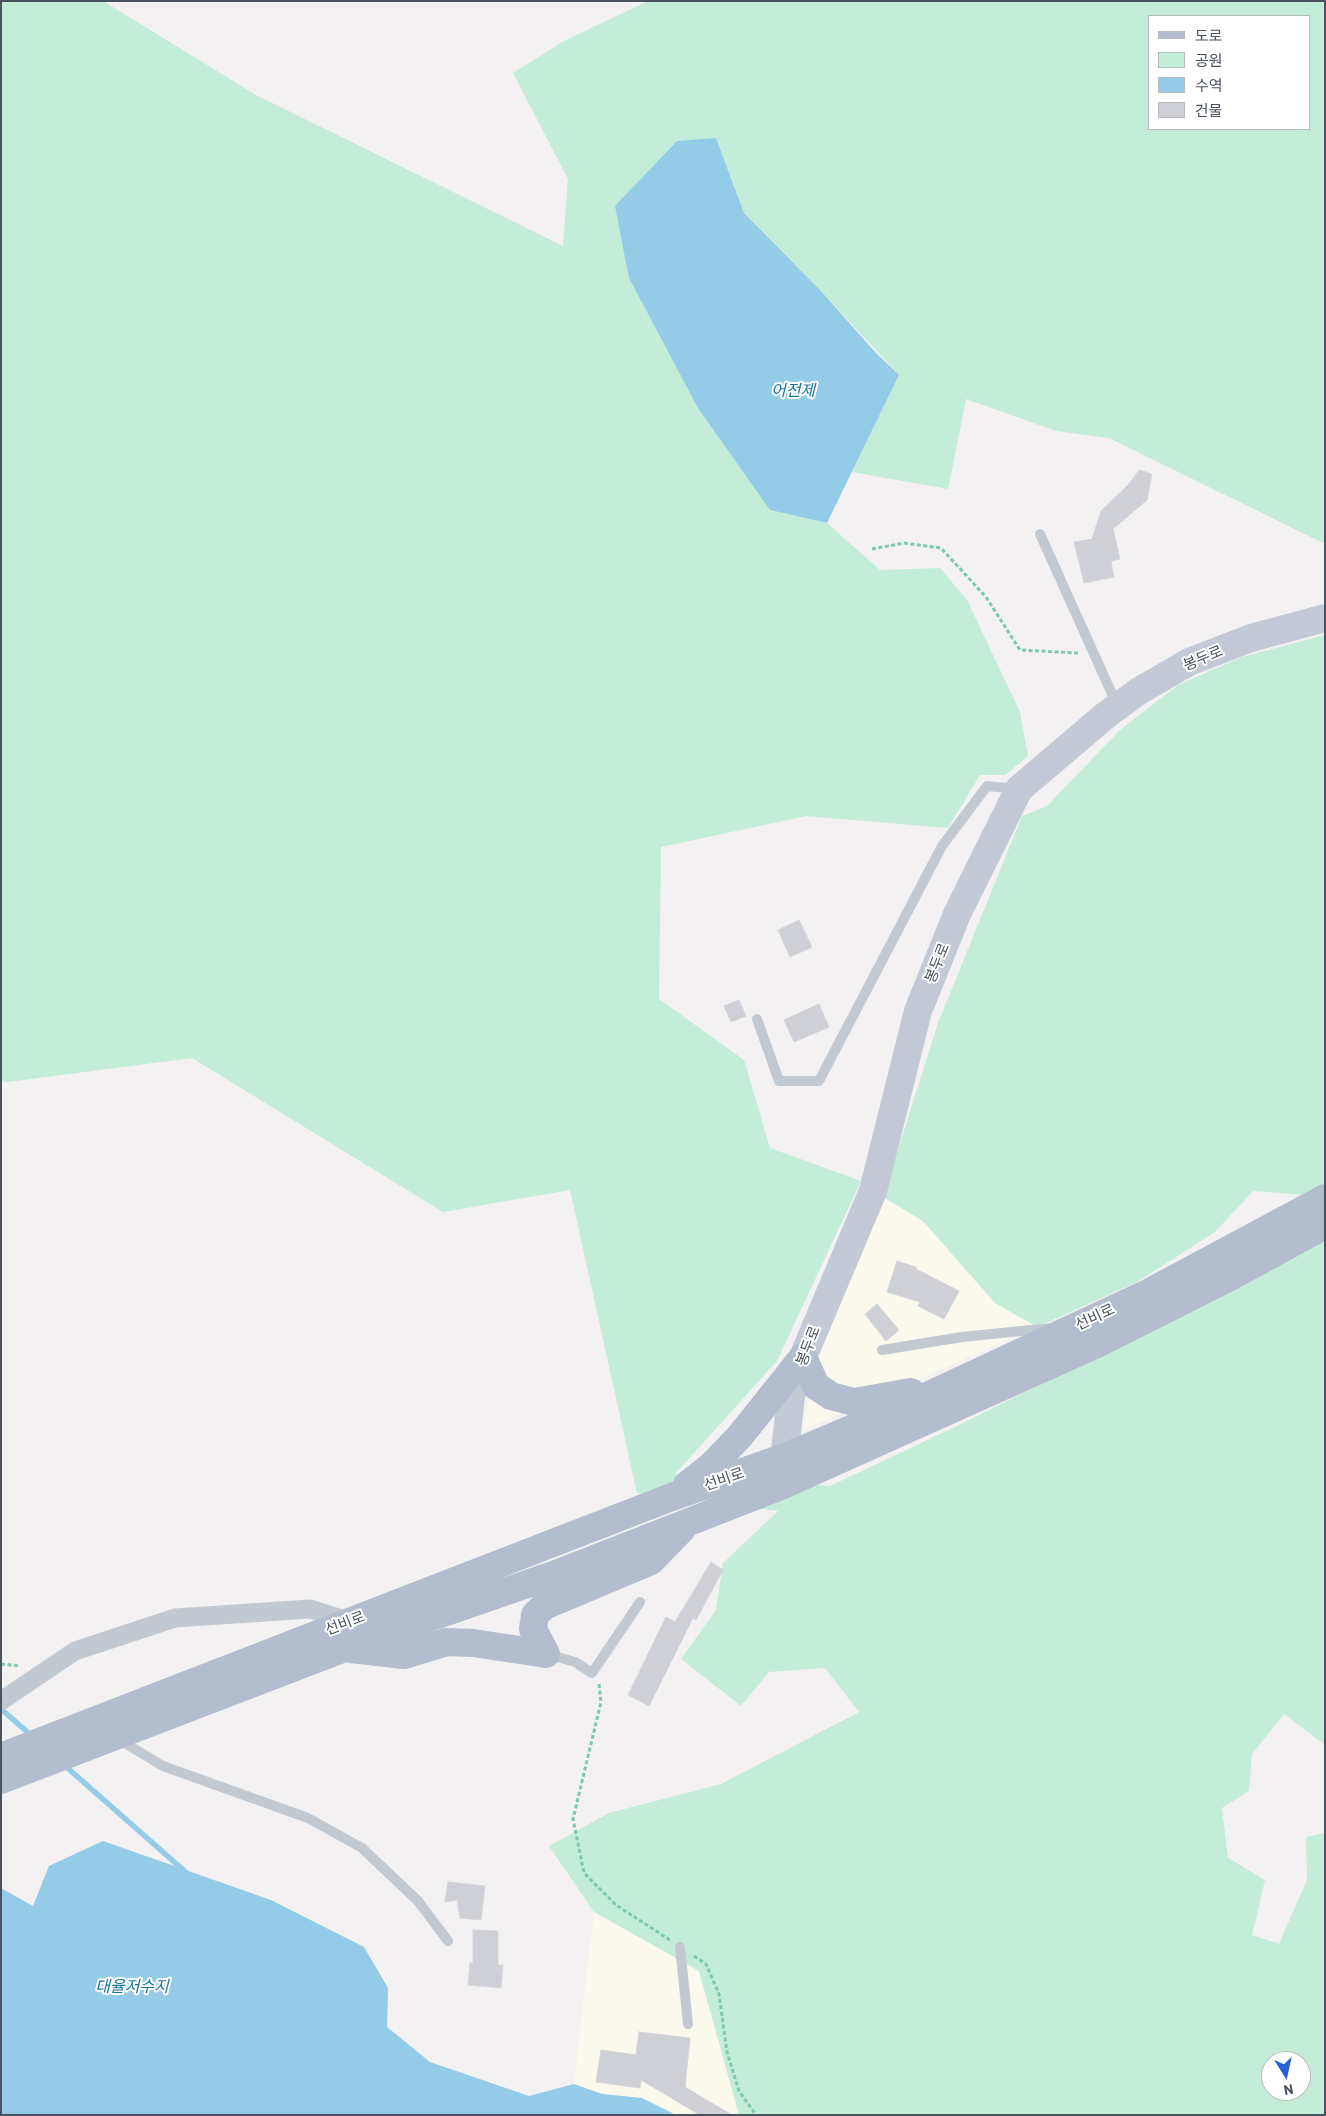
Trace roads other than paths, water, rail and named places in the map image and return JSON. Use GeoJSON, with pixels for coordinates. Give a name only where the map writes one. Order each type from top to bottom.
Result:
{"type":"FeatureCollection","features":[{"type":"Feature","properties":{"kind":"main road","name":"봉두로"},"geometry":{"type":"LineString","coordinates":[[781,1486],[791,1396],[803,1357],[873,1191],[918,1011],[957,914],[1019,789],[1118,706],[1140,690],[1189,662],[1250,638],[1325,618]]}},
{"type":"Feature","properties":{"kind":"main road","name":"선비로"},"geometry":{"type":"LineString","coordinates":[[109,1727],[348,1621],[669,1498],[785,1457],[963,1379],[1146,1294],[1325,1198]]}},
{"type":"Feature","properties":{"kind":"main road","name":"선비로"},"geometry":{"type":"LineString","coordinates":[[109,1727],[556,1574],[781,1486],[1099,1343],[1230,1277],[1325,1224]]}},
{"type":"Feature","properties":{"kind":"main road"},"geometry":{"type":"LineString","coordinates":[[669,1498],[711,1466],[740,1436],[803,1357],[816,1386],[831,1396],[854,1402],[903,1394],[963,1379]]}},
{"type":"Feature","properties":{"kind":"main road"},"geometry":{"type":"LineString","coordinates":[[546,1654],[533,1629],[535,1615],[544,1606],[651,1561],[690,1522]]}},
{"type":"Feature","properties":{"kind":"main road"},"geometry":{"type":"LineString","coordinates":[[344,1648],[404,1655],[447,1642],[473,1643],[546,1654]]}},
{"type":"Feature","properties":{"kind":"main road"},"geometry":{"type":"LineString","coordinates":[[1,1757],[109,1727]]}},
{"type":"Feature","properties":{"kind":"main road"},"geometry":{"type":"LineString","coordinates":[[1,1780],[109,1727]]}},
{"type":"Feature","properties":{"kind":"street"},"geometry":{"type":"LineString","coordinates":[[1,1701],[75,1651],[175,1618],[310,1608],[348,1621]]}},
{"type":"Feature","properties":{"kind":"lane"},"geometry":{"type":"LineString","coordinates":[[1040,534],[1118,706]]}},
{"type":"Feature","properties":{"kind":"lane"},"geometry":{"type":"LineString","coordinates":[[757,1019],[778,1081],[819,1081],[942,846],[988,786],[1019,789]]}},
{"type":"Feature","properties":{"kind":"lane"},"geometry":{"type":"LineString","coordinates":[[882,1350],[962,1337],[1080,1324]]}},
{"type":"Feature","properties":{"kind":"lane"},"geometry":{"type":"LineString","coordinates":[[546,1654],[575,1662],[592,1672],[640,1602]]}},
{"type":"Feature","properties":{"kind":"lane"},"geometry":{"type":"LineString","coordinates":[[109,1727],[163,1766],[308,1818],[362,1848],[418,1901],[448,1941]]}},
{"type":"Feature","properties":{"kind":"lane"},"geometry":{"type":"LineString","coordinates":[[680,1947],[688,2024]]}},
{"type":"Feature","properties":{"kind":"water","name":"어전제"},"geometry":{"type":"Polygon","coordinates":[[[716,138],[744,213],[821,291],[876,353],[899,375],[827,523],[770,510],[698,408],[629,278],[615,206],[677,141],[716,138]]]}},
{"type":"Feature","properties":{"kind":"water","name":"대율저수지"},"geometry":{"type":"Polygon","coordinates":[[[103,1841],[271,1900],[364,1947],[388,1988],[387,2027],[430,2062],[529,2096],[574,2084],[602,2094],[642,2098],[676,2115],[1,2115],[1,1888],[33,1906],[49,1866],[103,1841]]]}},
{"type":"Feature","properties":{"kind":"waterway"},"geometry":{"type":"LineString","coordinates":[[1,1709],[32,1736]]}},
{"type":"Feature","properties":{"kind":"waterway"},"geometry":{"type":"LineString","coordinates":[[63,1764],[189,1875]]}}]}
